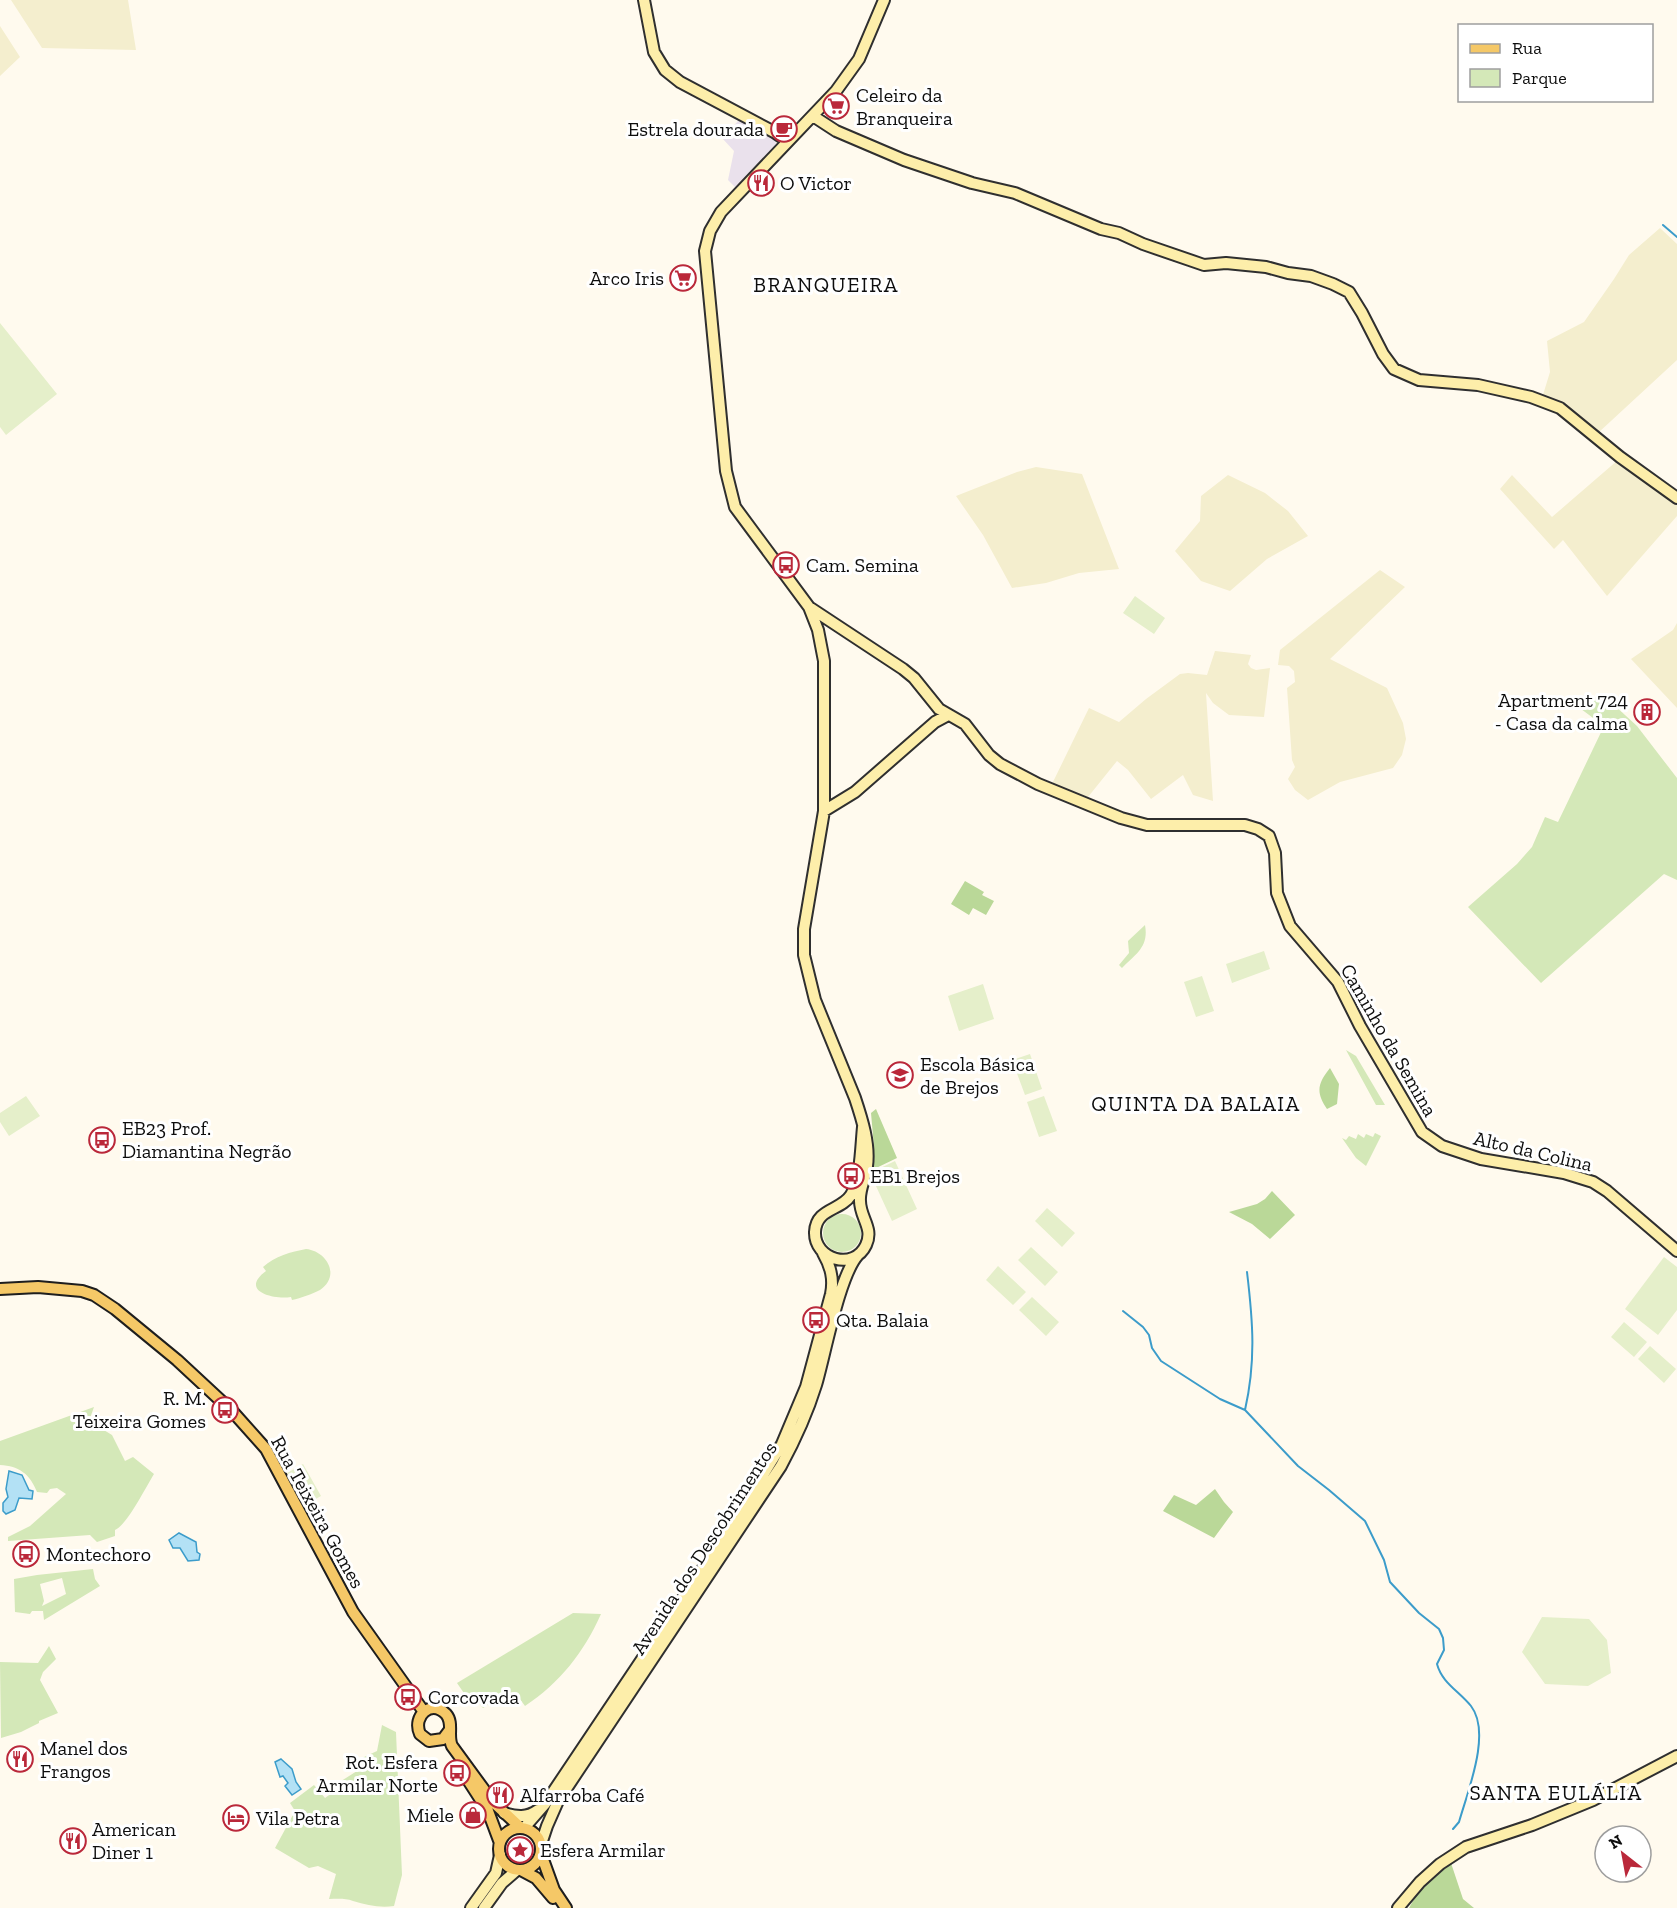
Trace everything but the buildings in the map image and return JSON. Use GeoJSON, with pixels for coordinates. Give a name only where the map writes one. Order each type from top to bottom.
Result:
{"type":"FeatureCollection","features":[{"type":"Feature","properties":{"kind":"main road","name":"Rua Teixeira Gomes"},"geometry":{"type":"LineString","coordinates":[[0,1289],[38,1287],[82,1291],[94,1295],[116,1309],[160,1345],[233,1412],[270,1456],[352,1611],[424,1712]]}},
{"type":"Feature","properties":{"kind":"main road"},"geometry":{"type":"LineString","coordinates":[[449,1731],[447,1736],[438,1741],[426,1740],[418,1731],[418,1721],[424,1712],[433,1709],[442,1712],[448,1718],[449,1731],[449,1739],[452,1746],[489,1797],[504,1813],[523,1828],[534,1833],[554,1890],[566,1908]]}},
{"type":"Feature","properties":{"kind":"main road"},"geometry":{"type":"LineString","coordinates":[[438,1741],[448,1751],[484,1804],[500,1843],[500,1855],[506,1865],[530,1874],[543,1884],[560,1908]]}},
{"type":"Feature","properties":{"kind":"main road"},"geometry":{"type":"LineString","coordinates":[[500,1843],[510,1830],[523,1828]]}},
{"type":"Feature","properties":{"kind":"main road"},"geometry":{"type":"LineString","coordinates":[[519,1870],[533,1866],[541,1849]]}},
{"type":"Feature","properties":{"kind":"street"},"geometry":{"type":"LineString","coordinates":[[644,0],[654,52],[664,70],[680,82],[787,141]]}},
{"type":"Feature","properties":{"kind":"street"},"geometry":{"type":"LineString","coordinates":[[865,1219],[860,1201],[867,1166],[867,1148],[855,1098],[815,1000],[804,955],[804,929],[824,811],[824,661],[818,630],[809,607],[735,507],[731,498],[726,471],[705,263],[707,241],[720,212],[836,91],[859,58],[884,0]]}},
{"type":"Feature","properties":{"kind":"street"},"geometry":{"type":"LineString","coordinates":[[813,116],[836,131],[904,160],[972,183],[1015,194],[1101,229],[1119,233],[1143,244],[1204,265],[1226,263],[1266,267],[1311,276],[1333,284],[1349,292],[1383,354],[1395,369],[1419,380],[1478,386],[1531,397],[1560,408],[1620,457],[1677,498]]}},
{"type":"Feature","properties":{"kind":"street"},"geometry":{"type":"LineString","coordinates":[[809,607],[903,669],[914,678],[939,709],[948,715],[935,722],[855,792],[824,811]]}},
{"type":"Feature","properties":{"kind":"street","name":"Caminho da Semina"},"geometry":{"type":"LineString","coordinates":[[948,715],[965,724],[989,755],[1000,764],[1038,784],[1121,818],[1147,825],[1245,825],[1269,836],[1275,854],[1277,892],[1290,926],[1338,982],[1363,1033],[1413,1119],[1422,1132],[1432,1140]]}},
{"type":"Feature","properties":{"kind":"street"},"geometry":{"type":"LineString","coordinates":[[833,1208],[847,1207],[860,1213],[868,1224],[867,1243],[860,1254],[846,1260],[838,1260],[823,1253],[816,1242],[815,1229],[820,1217],[833,1208],[846,1201],[854,1190],[862,1127]]}},
{"type":"Feature","properties":{"kind":"street","name":"Alto da Colina"},"geometry":{"type":"LineString","coordinates":[[1432,1140],[1442,1146],[1481,1159],[1564,1173],[1593,1182],[1677,1251]]}},
{"type":"Feature","properties":{"kind":"street","name":"Avenida dos Descobrimentos"},"geometry":{"type":"LineString","coordinates":[[523,1828],[544,1804],[736,1519],[782,1444],[806,1387],[831,1294],[832,1272],[823,1253]]}},
{"type":"Feature","properties":{"kind":"street","name":"Avenida dos Descobrimentos"},"geometry":{"type":"LineString","coordinates":[[541,1849],[546,1826],[558,1801],[781,1466],[795,1439],[815,1387],[846,1273],[860,1254]]}},
{"type":"Feature","properties":{"kind":"street"},"geometry":{"type":"LineString","coordinates":[[1401,1904],[1434,1869],[1466,1848],[1532,1825],[1593,1800],[1677,1756]]}},
{"type":"Feature","properties":{"kind":"street"},"geometry":{"type":"LineString","coordinates":[[504,1813],[514,1816],[528,1815],[544,1804]]}},
{"type":"Feature","properties":{"kind":"street"},"geometry":{"type":"LineString","coordinates":[[471,1908],[496,1873],[500,1855]]}},
{"type":"Feature","properties":{"kind":"street"},"geometry":{"type":"LineString","coordinates":[[483,1908],[502,1884],[519,1870]]}},
{"type":"Feature","properties":{"kind":"shaded area"},"geometry":{"type":"Polygon","coordinates":[[[11,0],[128,0],[136,50],[42,48],[11,0]]]}},
{"type":"Feature","properties":{"kind":"shaded area"},"geometry":{"type":"Polygon","coordinates":[[[0,26],[20,57],[0,76],[0,26]]]}},
{"type":"Feature","properties":{"kind":"shaded area"},"geometry":{"type":"Polygon","coordinates":[[[739,120],[775,138],[776,144],[735,187],[728,180],[734,151],[722,138],[739,120]]]}},
{"type":"Feature","properties":{"kind":"shaded area"},"geometry":{"type":"Polygon","coordinates":[[[1660,228],[1677,244],[1677,360],[1598,433],[1542,398],[1550,372],[1547,341],[1584,322],[1629,255],[1660,228]]]}},
{"type":"Feature","properties":{"kind":"shaded area"},"geometry":{"type":"Polygon","coordinates":[[[1618,460],[1677,503],[1677,516],[1607,596],[1563,540],[1554,549],[1500,489],[1512,475],[1552,517],[1618,460]]]}},
{"type":"Feature","properties":{"kind":"shaded area"},"geometry":{"type":"Polygon","coordinates":[[[1036,467],[1082,474],[1119,569],[1079,573],[1046,583],[1012,588],[983,535],[956,496],[1036,467]]]}},
{"type":"Feature","properties":{"kind":"shaded area"},"geometry":{"type":"Polygon","coordinates":[[[1228,475],[1265,493],[1288,511],[1308,536],[1267,559],[1230,591],[1201,581],[1175,551],[1200,521],[1201,496],[1228,475]]]}},
{"type":"Feature","properties":{"kind":"shaded area"},"geometry":{"type":"Polygon","coordinates":[[[1380,570],[1405,587],[1330,659],[1387,688],[1403,723],[1406,739],[1402,755],[1393,768],[1340,782],[1308,800],[1295,790],[1288,779],[1295,767],[1292,760],[1287,688],[1295,682],[1294,671],[1289,666],[1278,665],[1280,650],[1380,570]]]}},
{"type":"Feature","properties":{"kind":"shaded area"},"geometry":{"type":"Polygon","coordinates":[[[1677,623],[1677,708],[1631,659],[1673,630],[1677,623]]]}},
{"type":"Feature","properties":{"kind":"shaded area"},"geometry":{"type":"Polygon","coordinates":[[[1215,651],[1251,655],[1248,664],[1251,668],[1256,670],[1270,668],[1264,717],[1229,715],[1213,703],[1206,693],[1213,801],[1193,795],[1183,775],[1151,799],[1128,770],[1117,761],[1088,797],[1052,784],[1089,708],[1119,722],[1180,674],[1207,675],[1215,651]]]}},
{"type":"Feature","properties":{"kind":"green space"},"geometry":{"type":"Polygon","coordinates":[[[0,323],[57,394],[6,435],[0,427],[0,323]]]}},
{"type":"Feature","properties":{"kind":"green space"},"geometry":{"type":"Polygon","coordinates":[[[1135,596],[1165,618],[1154,634],[1123,613],[1135,596]]]}},
{"type":"Feature","properties":{"kind":"green space"},"geometry":{"type":"Polygon","coordinates":[[[1590,697],[1614,697],[1613,704],[1637,726],[1677,778],[1677,880],[1664,874],[1541,983],[1468,907],[1517,864],[1532,847],[1545,817],[1558,822],[1604,726],[1581,709],[1590,697]]]}},
{"type":"Feature","properties":{"kind":"green space"},"geometry":{"type":"Polygon","coordinates":[[[965,881],[984,892],[982,895],[994,901],[986,915],[973,908],[969,915],[951,904],[965,881]]]}},
{"type":"Feature","properties":{"kind":"green space"},"geometry":{"type":"Polygon","coordinates":[[[1145,925],[1143,945],[1122,968],[1119,965],[1129,953],[1128,941],[1145,925]]]}},
{"type":"Feature","properties":{"kind":"green space"},"geometry":{"type":"Polygon","coordinates":[[[1264,951],[1270,969],[1232,983],[1226,964],[1264,951]]]}},
{"type":"Feature","properties":{"kind":"green space"},"geometry":{"type":"Polygon","coordinates":[[[1202,976],[1214,1011],[1196,1017],[1184,982],[1202,976]]]}},
{"type":"Feature","properties":{"kind":"green space"},"geometry":{"type":"Polygon","coordinates":[[[983,984],[994,1019],[959,1031],[948,996],[983,984]]]}},
{"type":"Feature","properties":{"kind":"green space"},"geometry":{"type":"Polygon","coordinates":[[[1346,1050],[1356,1056],[1385,1105],[1376,1105],[1346,1050]]]}},
{"type":"Feature","properties":{"kind":"green space"},"geometry":{"type":"Polygon","coordinates":[[[1030,1054],[1042,1089],[1025,1095],[1012,1060],[1030,1054]]]}},
{"type":"Feature","properties":{"kind":"green space"},"geometry":{"type":"Polygon","coordinates":[[[1330,1068],[1339,1084],[1337,1104],[1327,1109],[1321,1098],[1320,1084],[1330,1068]]]}},
{"type":"Feature","properties":{"kind":"green space"},"geometry":{"type":"Polygon","coordinates":[[[26,1096],[40,1116],[9,1136],[0,1122],[0,1113],[26,1096]]]}},
{"type":"Feature","properties":{"kind":"green space"},"geometry":{"type":"Polygon","coordinates":[[[1044,1096],[1057,1131],[1039,1137],[1027,1102],[1044,1096]]]}},
{"type":"Feature","properties":{"kind":"green space"},"geometry":{"type":"Polygon","coordinates":[[[876,1109],[897,1158],[872,1170],[874,1147],[871,1113],[876,1109]]]}},
{"type":"Feature","properties":{"kind":"green space"},"geometry":{"type":"Polygon","coordinates":[[[1375,1133],[1381,1136],[1366,1166],[1356,1158],[1342,1138],[1346,1140],[1349,1136],[1356,1139],[1358,1134],[1364,1138],[1366,1134],[1373,1137],[1375,1133]]]}},
{"type":"Feature","properties":{"kind":"green space"},"geometry":{"type":"Polygon","coordinates":[[[895,1161],[917,1209],[892,1221],[870,1173],[895,1161]]]}},
{"type":"Feature","properties":{"kind":"green space"},"geometry":{"type":"Polygon","coordinates":[[[1272,1191],[1295,1215],[1270,1239],[1252,1224],[1229,1212],[1257,1204],[1272,1191]]]}},
{"type":"Feature","properties":{"kind":"green space"},"geometry":{"type":"Polygon","coordinates":[[[1047,1208],[1075,1233],[1062,1247],[1035,1221],[1047,1208]]]}},
{"type":"Feature","properties":{"kind":"green space"},"geometry":{"type":"Polygon","coordinates":[[[842,1214],[856,1219],[861,1233],[856,1247],[842,1252],[828,1247],[823,1233],[828,1219],[842,1214]]]}},
{"type":"Feature","properties":{"kind":"green space"},"geometry":{"type":"Polygon","coordinates":[[[1031,1247],[1058,1272],[1045,1286],[1018,1260],[1031,1247]]]}},
{"type":"Feature","properties":{"kind":"green space"},"geometry":{"type":"Polygon","coordinates":[[[306,1249],[320,1254],[329,1265],[330,1278],[320,1290],[292,1300],[291,1297],[276,1297],[257,1289],[256,1284],[259,1278],[266,1271],[263,1267],[278,1257],[306,1249]]]}},
{"type":"Feature","properties":{"kind":"green space"},"geometry":{"type":"Polygon","coordinates":[[[1664,1257],[1677,1267],[1677,1310],[1658,1335],[1625,1309],[1664,1257]]]}},
{"type":"Feature","properties":{"kind":"green space"},"geometry":{"type":"Polygon","coordinates":[[[998,1266],[1026,1292],[1013,1305],[986,1280],[998,1266]]]}},
{"type":"Feature","properties":{"kind":"green space"},"geometry":{"type":"Polygon","coordinates":[[[1032,1297],[1059,1322],[1046,1336],[1019,1310],[1032,1297]]]}},
{"type":"Feature","properties":{"kind":"green space"},"geometry":{"type":"Polygon","coordinates":[[[1624,1322],[1647,1342],[1634,1357],[1611,1337],[1624,1322]]]}},
{"type":"Feature","properties":{"kind":"green space"},"geometry":{"type":"Polygon","coordinates":[[[1650,1346],[1676,1369],[1664,1383],[1638,1359],[1650,1346]]]}},
{"type":"Feature","properties":{"kind":"green space"},"geometry":{"type":"Polygon","coordinates":[[[94,1407],[89,1421],[112,1435],[125,1461],[133,1457],[154,1474],[136,1505],[120,1527],[115,1530],[115,1536],[97,1542],[90,1535],[8,1541],[8,1537],[30,1526],[66,1494],[57,1488],[50,1489],[47,1493],[37,1492],[31,1480],[23,1472],[13,1467],[0,1465],[0,1441],[94,1407]]]}},
{"type":"Feature","properties":{"kind":"green space"},"geometry":{"type":"Polygon","coordinates":[[[303,1464],[321,1496],[305,1505],[287,1473],[303,1464]]]}},
{"type":"Feature","properties":{"kind":"green space"},"geometry":{"type":"Polygon","coordinates":[[[1215,1489],[1233,1512],[1214,1538],[1163,1511],[1174,1495],[1196,1505],[1215,1489]]]}},
{"type":"Feature","properties":{"kind":"green space"},"geometry":{"type":"Polygon","coordinates":[[[93,1569],[95,1579],[100,1586],[44,1620],[43,1611],[32,1611],[30,1614],[15,1612],[14,1579],[93,1569]],[[62,1578],[40,1584],[44,1601],[42,1606],[66,1594],[62,1578]]]}},
{"type":"Feature","properties":{"kind":"green space"},"geometry":{"type":"Polygon","coordinates":[[[573,1613],[601,1614],[587,1641],[570,1666],[538,1697],[525,1706],[517,1695],[498,1698],[483,1708],[475,1699],[470,1702],[457,1683],[573,1613]]]}},
{"type":"Feature","properties":{"kind":"green space"},"geometry":{"type":"Polygon","coordinates":[[[1542,1617],[1589,1619],[1607,1640],[1611,1673],[1588,1686],[1545,1684],[1522,1652],[1542,1617]]]}},
{"type":"Feature","properties":{"kind":"green space"},"geometry":{"type":"Polygon","coordinates":[[[49,1646],[56,1659],[43,1672],[40,1680],[58,1713],[21,1732],[1,1738],[0,1662],[38,1663],[49,1646]]]}},
{"type":"Feature","properties":{"kind":"green space"},"geometry":{"type":"Polygon","coordinates":[[[382,1725],[396,1732],[402,1875],[394,1906],[368,1905],[347,1899],[329,1899],[336,1874],[318,1866],[309,1868],[275,1848],[295,1811],[290,1803],[314,1785],[325,1798],[340,1787],[338,1783],[357,1771],[351,1763],[377,1751],[382,1725]]]}},
{"type":"Feature","properties":{"kind":"green space"},"geometry":{"type":"Polygon","coordinates":[[[1451,1863],[1463,1899],[1474,1908],[1409,1908],[1417,1894],[1451,1863]]]}},
{"type":"Feature","properties":{"kind":"water"},"geometry":{"type":"Polygon","coordinates":[[[9,1471],[22,1475],[29,1490],[33,1491],[32,1499],[19,1498],[15,1510],[6,1514],[3,1511],[3,1503],[8,1497],[6,1489],[9,1471]]]}},
{"type":"Feature","properties":{"kind":"water"},"geometry":{"type":"Polygon","coordinates":[[[179,1533],[196,1542],[197,1552],[200,1554],[199,1560],[188,1561],[180,1548],[173,1548],[169,1540],[179,1533]]]}},
{"type":"Feature","properties":{"kind":"water"},"geometry":{"type":"Polygon","coordinates":[[[281,1759],[292,1769],[301,1789],[292,1795],[285,1786],[288,1783],[283,1776],[280,1777],[275,1762],[281,1759]]]}},
{"type":"Feature","properties":{"kind":"waterway"},"geometry":{"type":"LineString","coordinates":[[1663,225],[1677,237]]}},
{"type":"Feature","properties":{"kind":"waterway"},"geometry":{"type":"LineString","coordinates":[[1247,1272],[1251,1308],[1252,1358],[1245,1410],[1298,1466],[1365,1521],[1384,1560],[1390,1582],[1419,1613],[1439,1629],[1443,1638],[1444,1650],[1437,1664],[1439,1671],[1471,1706],[1477,1718],[1479,1747],[1476,1763],[1459,1822],[1453,1829]]}},
{"type":"Feature","properties":{"kind":"waterway"},"geometry":{"type":"LineString","coordinates":[[1123,1311],[1143,1327],[1149,1335],[1152,1348],[1161,1361],[1220,1399],[1245,1410]]}},
{"type":"Feature","properties":{"kind":"place","name":"Celeiro da Branqueira"},"geometry":{"type":"Point","coordinates":[836,106]}},
{"type":"Feature","properties":{"kind":"place","name":"Estrela dourada"},"geometry":{"type":"Point","coordinates":[784,129]}},
{"type":"Feature","properties":{"kind":"place","name":"O Victor"},"geometry":{"type":"Point","coordinates":[761,183]}},
{"type":"Feature","properties":{"kind":"place","name":"Arco Iris"},"geometry":{"type":"Point","coordinates":[683,278]}},
{"type":"Feature","properties":{"kind":"place","name":"Cam. Semina"},"geometry":{"type":"Point","coordinates":[786,565]}},
{"type":"Feature","properties":{"kind":"place","name":"Apartment 724 - Casa da calma"},"geometry":{"type":"Point","coordinates":[1647,712]}},
{"type":"Feature","properties":{"kind":"place","name":"Escola Básica de Brejos"},"geometry":{"type":"Point","coordinates":[900,1075]}},
{"type":"Feature","properties":{"kind":"place","name":"EB23 Prof. Diamantina Negrão"},"geometry":{"type":"Point","coordinates":[102,1140]}},
{"type":"Feature","properties":{"kind":"place","name":"EB1 Brejos"},"geometry":{"type":"Point","coordinates":[851,1176]}},
{"type":"Feature","properties":{"kind":"place","name":"Qta. Balaia"},"geometry":{"type":"Point","coordinates":[816,1320]}},
{"type":"Feature","properties":{"kind":"place","name":"R. M. Teixeira Gomes"},"geometry":{"type":"Point","coordinates":[225,1410]}},
{"type":"Feature","properties":{"kind":"place","name":"Montechoro"},"geometry":{"type":"Point","coordinates":[26,1554]}},
{"type":"Feature","properties":{"kind":"place","name":"Corcovada"},"geometry":{"type":"Point","coordinates":[408,1697]}},
{"type":"Feature","properties":{"kind":"place","name":"Manel dos Frangos"},"geometry":{"type":"Point","coordinates":[20,1759]}},
{"type":"Feature","properties":{"kind":"place","name":"Rot. Esfera Armilar Norte"},"geometry":{"type":"Point","coordinates":[457,1773]}},
{"type":"Feature","properties":{"kind":"place","name":"Alfarroba Café"},"geometry":{"type":"Point","coordinates":[500,1795]}},
{"type":"Feature","properties":{"kind":"place","name":"Miele"},"geometry":{"type":"Point","coordinates":[473,1815]}},
{"type":"Feature","properties":{"kind":"place","name":"Vila Petra"},"geometry":{"type":"Point","coordinates":[236,1818]}},
{"type":"Feature","properties":{"kind":"place","name":"American Diner 1"},"geometry":{"type":"Point","coordinates":[73,1841]}},
{"type":"Feature","properties":{"kind":"place","name":"Esfera Armilar"},"geometry":{"type":"Point","coordinates":[520,1850]}},
{"type":"Feature","properties":{"kind":"district","name":"BRANQUEIRA"},"geometry":{"type":"Point","coordinates":[826,284]}},
{"type":"Feature","properties":{"kind":"district","name":"QUINTA DA BALAIA"},"geometry":{"type":"Point","coordinates":[1196,1103]}},
{"type":"Feature","properties":{"kind":"district","name":"SANTA EULÁLIA"},"geometry":{"type":"Point","coordinates":[1556,1792]}}]}
